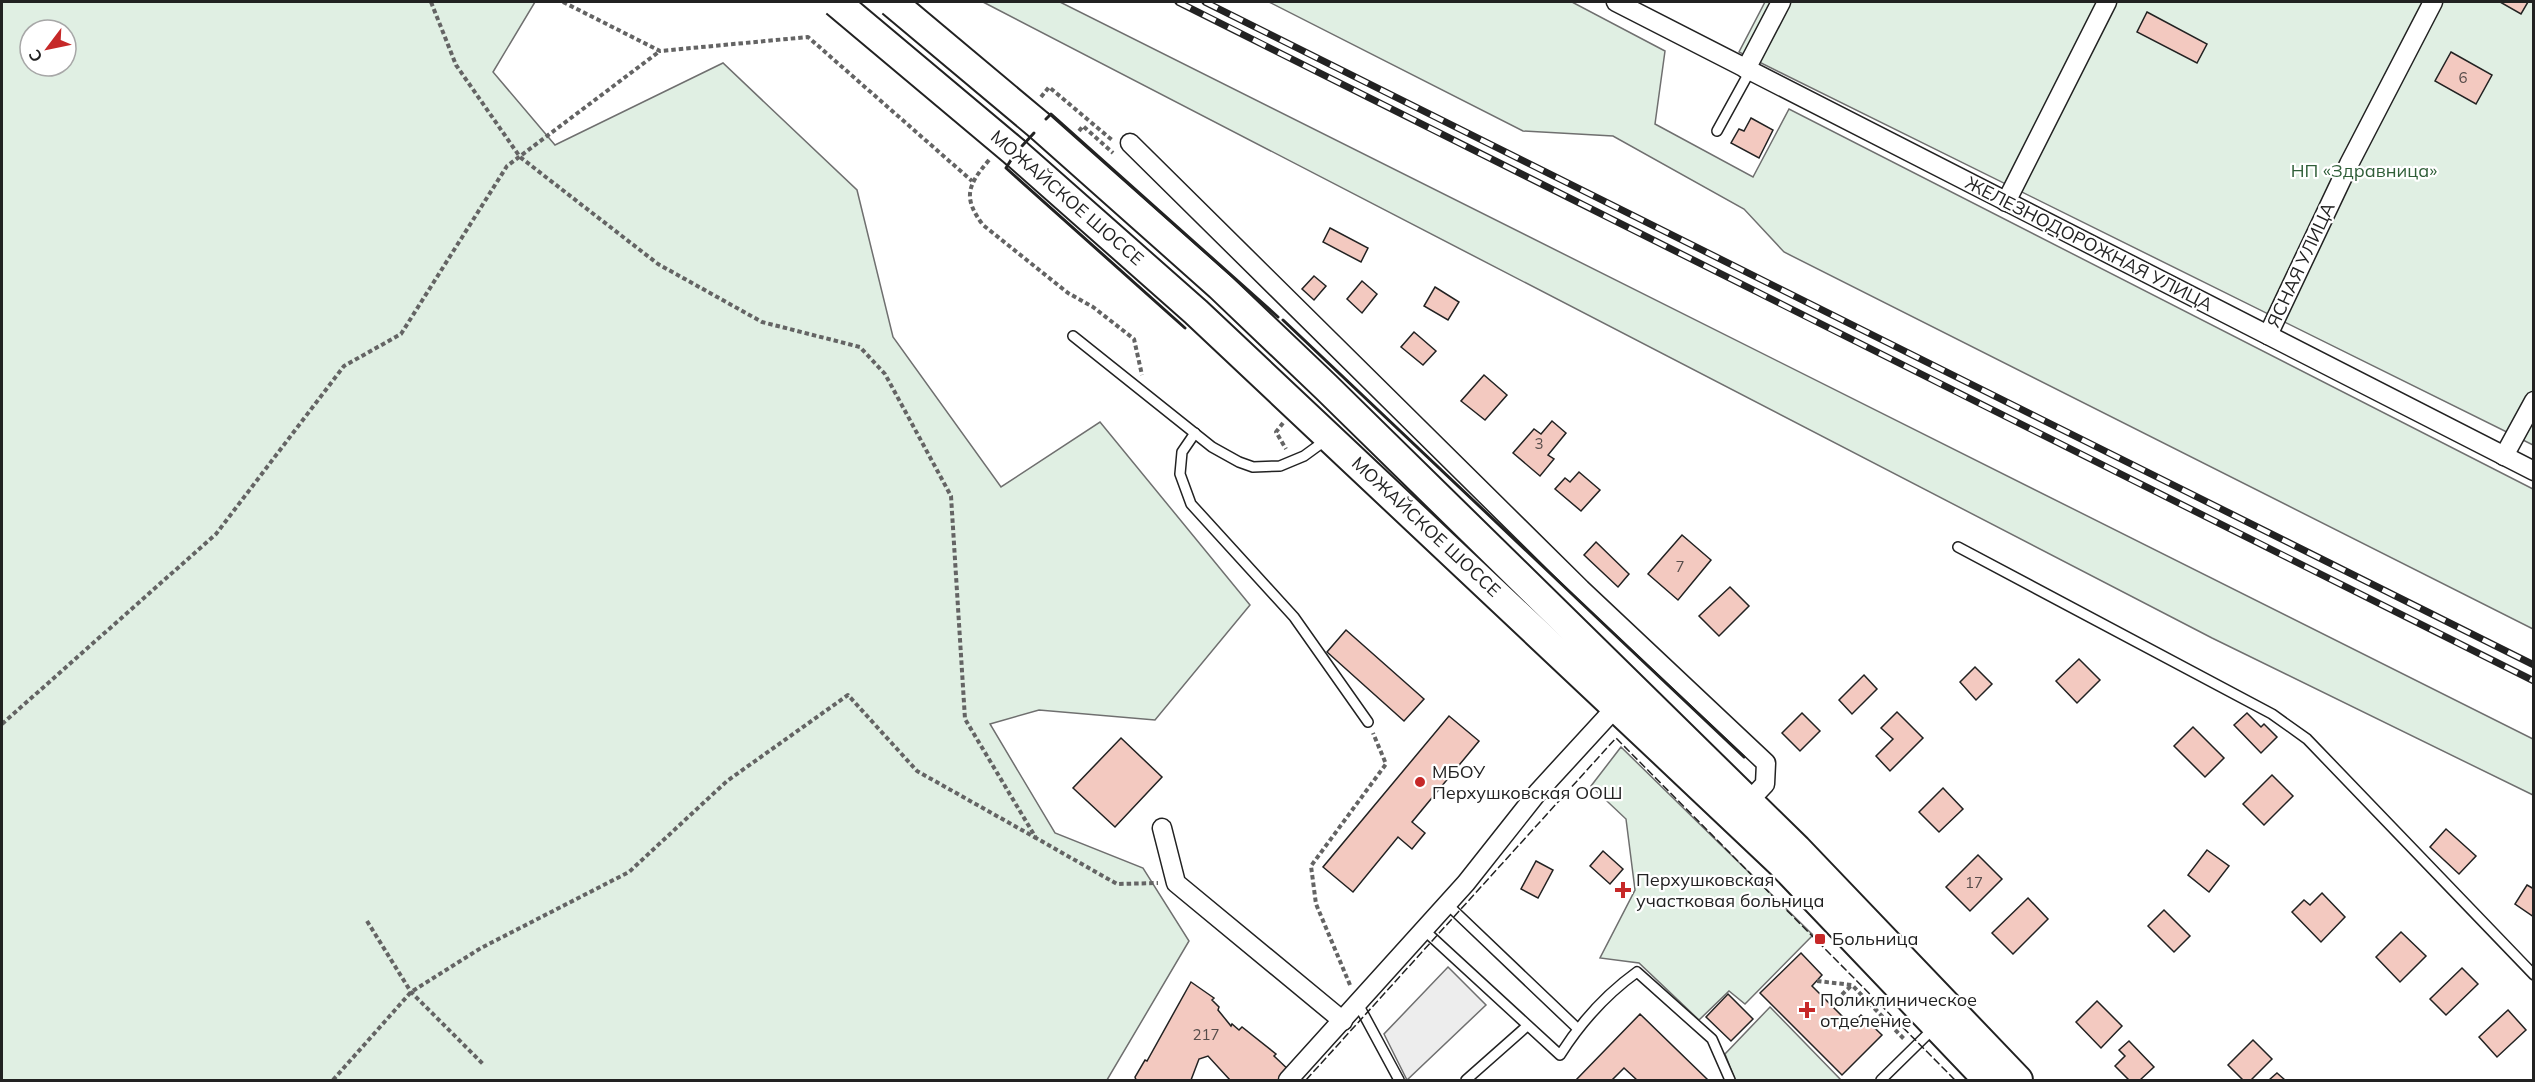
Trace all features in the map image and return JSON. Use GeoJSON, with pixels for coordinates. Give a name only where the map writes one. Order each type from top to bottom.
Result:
{"type":"FeatureCollection","features":[{"type":"Feature","properties":{"kind":"main road","name":"МОЖАЙСКОЕ ШОССЕ"},"geometry":{"type":"LineString","coordinates":[[836,2],[1004,154],[1196,312],[1330,437],[1782,864],[1988,1080]]}},
{"type":"Feature","properties":{"kind":"main road","name":"МОЖАЙСКОЕ ШОССЕ"},"geometry":{"type":"LineString","coordinates":[[892,2],[1037,115],[1255,318],[1749,801],[2018,1080]]}},
{"type":"Feature","properties":{"kind":"street","name":"ЖЕЛЕЗНОДОРОЖНАЯ УЛИЦА"},"geometry":{"type":"LineString","coordinates":[[1616,2],[1649,8],[1748,70],[2534,471]]}},
{"type":"Feature","properties":{"kind":"street"},"geometry":{"type":"LineString","coordinates":[[1748,70],[1781,2]]}},
{"type":"Feature","properties":{"kind":"street"},"geometry":{"type":"LineString","coordinates":[[2006,202],[2107,2]]}},
{"type":"Feature","properties":{"kind":"street","name":"ЯСНАЯ УЛИЦА"},"geometry":{"type":"LineString","coordinates":[[2268,335],[2349,164],[2433,2]]}},
{"type":"Feature","properties":{"kind":"street"},"geometry":{"type":"LineString","coordinates":[[1124,144],[1581,589],[1766,764],[1765,784],[1749,801]]}},
{"type":"Feature","properties":{"kind":"street"},"geometry":{"type":"LineString","coordinates":[[2504,456],[2534,401]]}},
{"type":"Feature","properties":{"kind":"street"},"geometry":{"type":"LineString","coordinates":[[1288,1080],[1447,904],[1538,792],[1616,707]]}},
{"type":"Feature","properties":{"kind":"street"},"geometry":{"type":"LineString","coordinates":[[1162,828],[1176,883],[1343,1021]]}},
{"type":"Feature","properties":{"kind":"lane"},"geometry":{"type":"LineString","coordinates":[[1717,131],[1748,70]]}},
{"type":"Feature","properties":{"kind":"lane"},"geometry":{"type":"LineString","coordinates":[[1073,336],[1195,433],[1239,462],[1268,467],[1293,462],[1330,437]]}},
{"type":"Feature","properties":{"kind":"lane"},"geometry":{"type":"LineString","coordinates":[[1195,433],[1182,452],[1180,474],[1191,504],[1294,617],[1368,722]]}},
{"type":"Feature","properties":{"kind":"lane"},"geometry":{"type":"LineString","coordinates":[[1958,547],[2272,714],[2307,739],[2534,975]]}},
{"type":"Feature","properties":{"kind":"lane"},"geometry":{"type":"LineString","coordinates":[[1447,904],[1577,1028]]}},
{"type":"Feature","properties":{"kind":"lane"},"geometry":{"type":"LineString","coordinates":[[1424,930],[1560,1055],[1577,1028],[1612,990],[1637,972],[1712,1039],[1730,1080]]}},
{"type":"Feature","properties":{"kind":"lane"},"geometry":{"type":"LineString","coordinates":[[1358,1004],[1399,1080]]}},
{"type":"Feature","properties":{"kind":"lane"},"geometry":{"type":"LineString","coordinates":[[1466,1080],[1527,1026]]}},
{"type":"Feature","properties":{"kind":"lane"},"geometry":{"type":"LineString","coordinates":[[1881,1080],[1936,1026]]}},
{"type":"Feature","properties":{"kind":"path"},"geometry":{"type":"LineString","coordinates":[[431,2],[456,65],[520,157],[658,264],[762,322],[860,347],[885,374],[951,496],[964,719],[1036,838]]}},
{"type":"Feature","properties":{"kind":"path"},"geometry":{"type":"LineString","coordinates":[[563,2],[660,51]]}},
{"type":"Feature","properties":{"kind":"path"},"geometry":{"type":"LineString","coordinates":[[2,724],[216,534],[344,366],[401,334],[507,166],[660,51],[808,37],[972,181]]}},
{"type":"Feature","properties":{"kind":"path"},"geometry":{"type":"LineString","coordinates":[[1037,115],[1049,87],[1124,144]]}},
{"type":"Feature","properties":{"kind":"path"},"geometry":{"type":"LineString","coordinates":[[1004,154],[972,181],[969,195],[972,211],[983,225],[1068,293],[1093,307],[1134,339],[1140,356],[1143,385]]}},
{"type":"Feature","properties":{"kind":"path"},"geometry":{"type":"LineString","coordinates":[[1283,453],[1287,448],[1276,432],[1284,423]]}},
{"type":"Feature","properties":{"kind":"path"},"geometry":{"type":"LineString","coordinates":[[333,1080],[411,992],[482,948],[629,872],[727,781],[849,695],[917,771],[1117,884],[1176,883]]}},
{"type":"Feature","properties":{"kind":"path"},"geometry":{"type":"LineString","coordinates":[[1358,1004],[1316,904],[1311,866],[1386,764],[1368,722]]}},
{"type":"Feature","properties":{"kind":"path"},"geometry":{"type":"LineString","coordinates":[[367,921],[411,992],[484,1065]]}},
{"type":"Feature","properties":{"kind":"path"},"geometry":{"type":"LineString","coordinates":[[1817,981],[1852,985],[1913,1048]]}},
{"type":"Feature","properties":{"kind":"path"},"geometry":{"type":"LineString","coordinates":[[1831,1005],[1852,985]]}},
{"type":"Feature","properties":{"kind":"green space"},"geometry":{"type":"Polygon","coordinates":[[[2,2],[535,2],[493,72],[555,145],[723,63],[857,190],[893,337],[1001,487],[1100,422],[1250,605],[1155,720],[1039,710],[990,724],[1055,833],[1143,868],[1189,941],[1107,1080],[2,1080],[2,2]]]}},
{"type":"Feature","properties":{"kind":"green space"},"geometry":{"type":"Polygon","coordinates":[[[983,2],[1060,2],[2533,739],[2533,795],[2212,638],[983,2]]]}},
{"type":"Feature","properties":{"kind":"green space"},"geometry":{"type":"Polygon","coordinates":[[[1269,2],[1572,2],[1665,51],[1655,124],[1753,177],[1789,109],[2533,489],[2533,629],[1784,252],[1744,209],[1613,136],[1523,131],[1269,2]]]}},
{"type":"Feature","properties":{"kind":"green space","name":"НП «Здравница»"},"geometry":{"type":"Polygon","coordinates":[[[1765,2],[2533,2],[2533,445],[1739,52],[1765,2]]]}},
{"type":"Feature","properties":{"kind":"green space"},"geometry":{"type":"Polygon","coordinates":[[[1621,747],[1813,935],[1745,1004],[1729,991],[1699,1020],[1639,963],[1600,958],[1635,890],[1626,819],[1591,786],[1621,747]]]}},
{"type":"Feature","properties":{"kind":"green space"},"geometry":{"type":"Polygon","coordinates":[[[1770,1007],[1841,1080],[1735,1080],[1725,1054],[1770,1007]]]}},
{"type":"Feature","properties":{"kind":"shaded area"},"geometry":{"type":"Polygon","coordinates":[[[1448,967],[1486,1005],[1407,1080],[1384,1034],[1448,967]]]}},
{"type":"Feature","properties":{"kind":"building"},"geometry":{"type":"Polygon","coordinates":[[[2500,2],[2528,2],[2521,14],[2500,2]]]}},
{"type":"Feature","properties":{"kind":"building"},"geometry":{"type":"Polygon","coordinates":[[[2147,12],[2207,44],[2197,63],[2137,32],[2147,12]]]}},
{"type":"Feature","properties":{"kind":"building"},"geometry":{"type":"Polygon","coordinates":[[[2451,52],[2492,75],[2476,104],[2435,81],[2451,52]]]}},
{"type":"Feature","properties":{"kind":"building"},"geometry":{"type":"Polygon","coordinates":[[[1751,118],[1773,130],[1759,158],[1731,143],[1739,129],[1744,131],[1751,118]]]}},
{"type":"Feature","properties":{"kind":"building"},"geometry":{"type":"Polygon","coordinates":[[[1330,228],[1368,248],[1361,262],[1323,242],[1330,228]]]}},
{"type":"Feature","properties":{"kind":"building"},"geometry":{"type":"Polygon","coordinates":[[[1314,276],[1326,286],[1314,300],[1302,289],[1314,276]]]}},
{"type":"Feature","properties":{"kind":"building"},"geometry":{"type":"Polygon","coordinates":[[[1362,281],[1377,294],[1362,313],[1347,299],[1362,281]]]}},
{"type":"Feature","properties":{"kind":"building"},"geometry":{"type":"Polygon","coordinates":[[[1435,287],[1459,302],[1448,320],[1424,306],[1435,287]]]}},
{"type":"Feature","properties":{"kind":"building"},"geometry":{"type":"Polygon","coordinates":[[[1414,332],[1436,351],[1423,365],[1401,347],[1414,332]]]}},
{"type":"Feature","properties":{"kind":"building"},"geometry":{"type":"Polygon","coordinates":[[[1484,375],[1507,395],[1485,420],[1461,401],[1484,375]]]}},
{"type":"Feature","properties":{"kind":"building"},"geometry":{"type":"Polygon","coordinates":[[[1552,421],[1566,433],[1548,455],[1554,459],[1540,476],[1513,453],[1534,429],[1541,434],[1552,421]]]}},
{"type":"Feature","properties":{"kind":"building"},"geometry":{"type":"Polygon","coordinates":[[[1579,472],[1600,490],[1581,511],[1555,489],[1565,478],[1570,482],[1579,472]]]}},
{"type":"Feature","properties":{"kind":"building"},"geometry":{"type":"Polygon","coordinates":[[[1682,535],[1711,560],[1678,600],[1648,574],[1682,535]]]}},
{"type":"Feature","properties":{"kind":"building"},"geometry":{"type":"Polygon","coordinates":[[[1596,542],[1629,574],[1618,587],[1584,555],[1596,542]]]}},
{"type":"Feature","properties":{"kind":"building"},"geometry":{"type":"Polygon","coordinates":[[[1730,587],[1749,606],[1719,636],[1699,616],[1730,587]]]}},
{"type":"Feature","properties":{"kind":"building"},"geometry":{"type":"Polygon","coordinates":[[[1346,630],[1424,699],[1404,721],[1327,652],[1346,630]]]}},
{"type":"Feature","properties":{"kind":"building"},"geometry":{"type":"Polygon","coordinates":[[[2079,659],[2100,680],[2077,703],[2056,681],[2079,659]]]}},
{"type":"Feature","properties":{"kind":"building"},"geometry":{"type":"Polygon","coordinates":[[[1975,667],[1992,684],[1976,700],[1960,682],[1975,667]]]}},
{"type":"Feature","properties":{"kind":"building"},"geometry":{"type":"Polygon","coordinates":[[[1864,675],[1877,689],[1852,714],[1839,700],[1864,675]]]}},
{"type":"Feature","properties":{"kind":"building"},"geometry":{"type":"Polygon","coordinates":[[[1897,712],[1923,738],[1890,771],[1876,756],[1893,739],[1881,728],[1897,712]]]}},
{"type":"Feature","properties":{"kind":"building"},"geometry":{"type":"Polygon","coordinates":[[[1802,713],[1820,731],[1800,751],[1782,733],[1802,713]]]}},
{"type":"Feature","properties":{"kind":"building"},"geometry":{"type":"Polygon","coordinates":[[[2247,713],[2261,727],[2264,724],[2277,737],[2261,753],[2234,725],[2247,713]]]}},
{"type":"Feature","properties":{"kind":"building","name":"МБОУ Перхушковская ООШ"},"geometry":{"type":"Polygon","coordinates":[[[1449,716],[1479,741],[1412,822],[1425,833],[1412,849],[1398,837],[1353,892],[1323,867],[1449,716]]]}},
{"type":"Feature","properties":{"kind":"building"},"geometry":{"type":"Polygon","coordinates":[[[2193,727],[2224,758],[2205,777],[2174,746],[2193,727]]]}},
{"type":"Feature","properties":{"kind":"building"},"geometry":{"type":"Polygon","coordinates":[[[1121,738],[1162,777],[1115,827],[1073,788],[1121,738]]]}},
{"type":"Feature","properties":{"kind":"building"},"geometry":{"type":"Polygon","coordinates":[[[2272,775],[2293,796],[2264,825],[2243,804],[2272,775]]]}},
{"type":"Feature","properties":{"kind":"building"},"geometry":{"type":"Polygon","coordinates":[[[1943,788],[1963,809],[1939,832],[1919,812],[1943,788]]]}},
{"type":"Feature","properties":{"kind":"building"},"geometry":{"type":"Polygon","coordinates":[[[2446,829],[2476,856],[2459,874],[2430,847],[2446,829]]]}},
{"type":"Feature","properties":{"kind":"building"},"geometry":{"type":"Polygon","coordinates":[[[2207,850],[2229,866],[2209,892],[2188,875],[2207,850]]]}},
{"type":"Feature","properties":{"kind":"building"},"geometry":{"type":"Polygon","coordinates":[[[1603,851],[1623,869],[1610,884],[1590,866],[1603,851]]]}},
{"type":"Feature","properties":{"kind":"building"},"geometry":{"type":"Polygon","coordinates":[[[1978,855],[2002,879],[1970,911],[1946,887],[1978,855]]]}},
{"type":"Feature","properties":{"kind":"building"},"geometry":{"type":"Polygon","coordinates":[[[1536,861],[1553,870],[1538,898],[1521,889],[1536,861]]]}},
{"type":"Feature","properties":{"kind":"building"},"geometry":{"type":"Polygon","coordinates":[[[2527,885],[2534,889],[2534,917],[2515,904],[2527,885]]]}},
{"type":"Feature","properties":{"kind":"building"},"geometry":{"type":"Polygon","coordinates":[[[2322,893],[2345,917],[2321,942],[2292,912],[2304,900],[2310,905],[2322,893]]]}},
{"type":"Feature","properties":{"kind":"building"},"geometry":{"type":"Polygon","coordinates":[[[2028,898],[2048,919],[2013,954],[1992,933],[2028,898]]]}},
{"type":"Feature","properties":{"kind":"building"},"geometry":{"type":"Polygon","coordinates":[[[2164,910],[2190,936],[2174,952],[2148,926],[2164,910]]]}},
{"type":"Feature","properties":{"kind":"building"},"geometry":{"type":"Polygon","coordinates":[[[2401,932],[2426,956],[2400,982],[2376,957],[2401,932]]]}},
{"type":"Feature","properties":{"kind":"building","name":"Поликлиническое отделение"},"geometry":{"type":"Polygon","coordinates":[[[1801,953],[1822,975],[1812,986],[1851,1025],[1861,1015],[1882,1035],[1842,1075],[1760,993],[1801,953]]]}},
{"type":"Feature","properties":{"kind":"building"},"geometry":{"type":"Polygon","coordinates":[[[2462,968],[2478,984],[2446,1015],[2430,999],[2462,968]]]}},
{"type":"Feature","properties":{"kind":"building"},"geometry":{"type":"Polygon","coordinates":[[[1191,982],[1214,998],[1212,1000],[1219,1007],[1218,1010],[1231,1026],[1232,1024],[1239,1030],[1242,1027],[1276,1054],[1274,1056],[1292,1073],[1285,1080],[1230,1080],[1208,1056],[1199,1059],[1191,1080],[1136,1080],[1135,1077],[1145,1060],[1147,1061],[1191,982]]]}},
{"type":"Feature","properties":{"kind":"building"},"geometry":{"type":"Polygon","coordinates":[[[1728,994],[1753,1019],[1731,1041],[1706,1017],[1728,994]]]}},
{"type":"Feature","properties":{"kind":"building"},"geometry":{"type":"Polygon","coordinates":[[[2097,1001],[2122,1026],[2101,1048],[2076,1022],[2097,1001]]]}},
{"type":"Feature","properties":{"kind":"building"},"geometry":{"type":"Polygon","coordinates":[[[2508,1010],[2526,1030],[2497,1057],[2479,1037],[2508,1010]]]}},
{"type":"Feature","properties":{"kind":"building"},"geometry":{"type":"Polygon","coordinates":[[[1640,1014],[1708,1080],[1637,1080],[1624,1068],[1612,1080],[1576,1080],[1640,1014]]]}},
{"type":"Feature","properties":{"kind":"building"},"geometry":{"type":"Polygon","coordinates":[[[2253,1040],[2272,1059],[2251,1080],[2243,1080],[2228,1065],[2253,1040]]]}},
{"type":"Feature","properties":{"kind":"building"},"geometry":{"type":"Polygon","coordinates":[[[2129,1041],[2154,1067],[2140,1080],[2129,1080],[2115,1066],[2125,1056],[2119,1050],[2129,1041]]]}},
{"type":"Feature","properties":{"kind":"building"},"geometry":{"type":"Polygon","coordinates":[[[2277,1073],[2285,1080],[2269,1080],[2277,1073]]]}},
{"type":"Feature","properties":{"kind":"railway"},"geometry":{"type":"LineString","coordinates":[[1178,2],[2534,681]]}},
{"type":"Feature","properties":{"kind":"railway"},"geometry":{"type":"LineString","coordinates":[[1205,2],[2534,665]]}},
{"type":"Feature","properties":{"kind":"fence"},"geometry":{"type":"LineString","coordinates":[[1306,1080],[1616,738],[1955,1080]]}},
{"type":"Feature","properties":{"kind":"wall"},"geometry":{"type":"LineString","coordinates":[[1046,119],[1051,114],[1278,317]]}},
{"type":"Feature","properties":{"kind":"wall"},"geometry":{"type":"LineString","coordinates":[[1022,146],[1034,133]]}},
{"type":"Feature","properties":{"kind":"wall"},"geometry":{"type":"LineString","coordinates":[[1011,160],[1006,168],[1185,328]]}},
{"type":"Feature","properties":{"kind":"wall"},"geometry":{"type":"LineString","coordinates":[[1283,320],[1744,757]]}},
{"type":"Feature","properties":{"kind":"place","name":"МБОУ Перхушковская ООШ"},"geometry":{"type":"Point","coordinates":[1420,782]}},
{"type":"Feature","properties":{"kind":"place","name":"Перхушковская участковая больница"},"geometry":{"type":"Point","coordinates":[1623,890]}},
{"type":"Feature","properties":{"kind":"place","name":"Больница"},"geometry":{"type":"Point","coordinates":[1820,939]}},
{"type":"Feature","properties":{"kind":"place","name":"Поликлиническое отделение"},"geometry":{"type":"Point","coordinates":[1807,1010]}}]}
